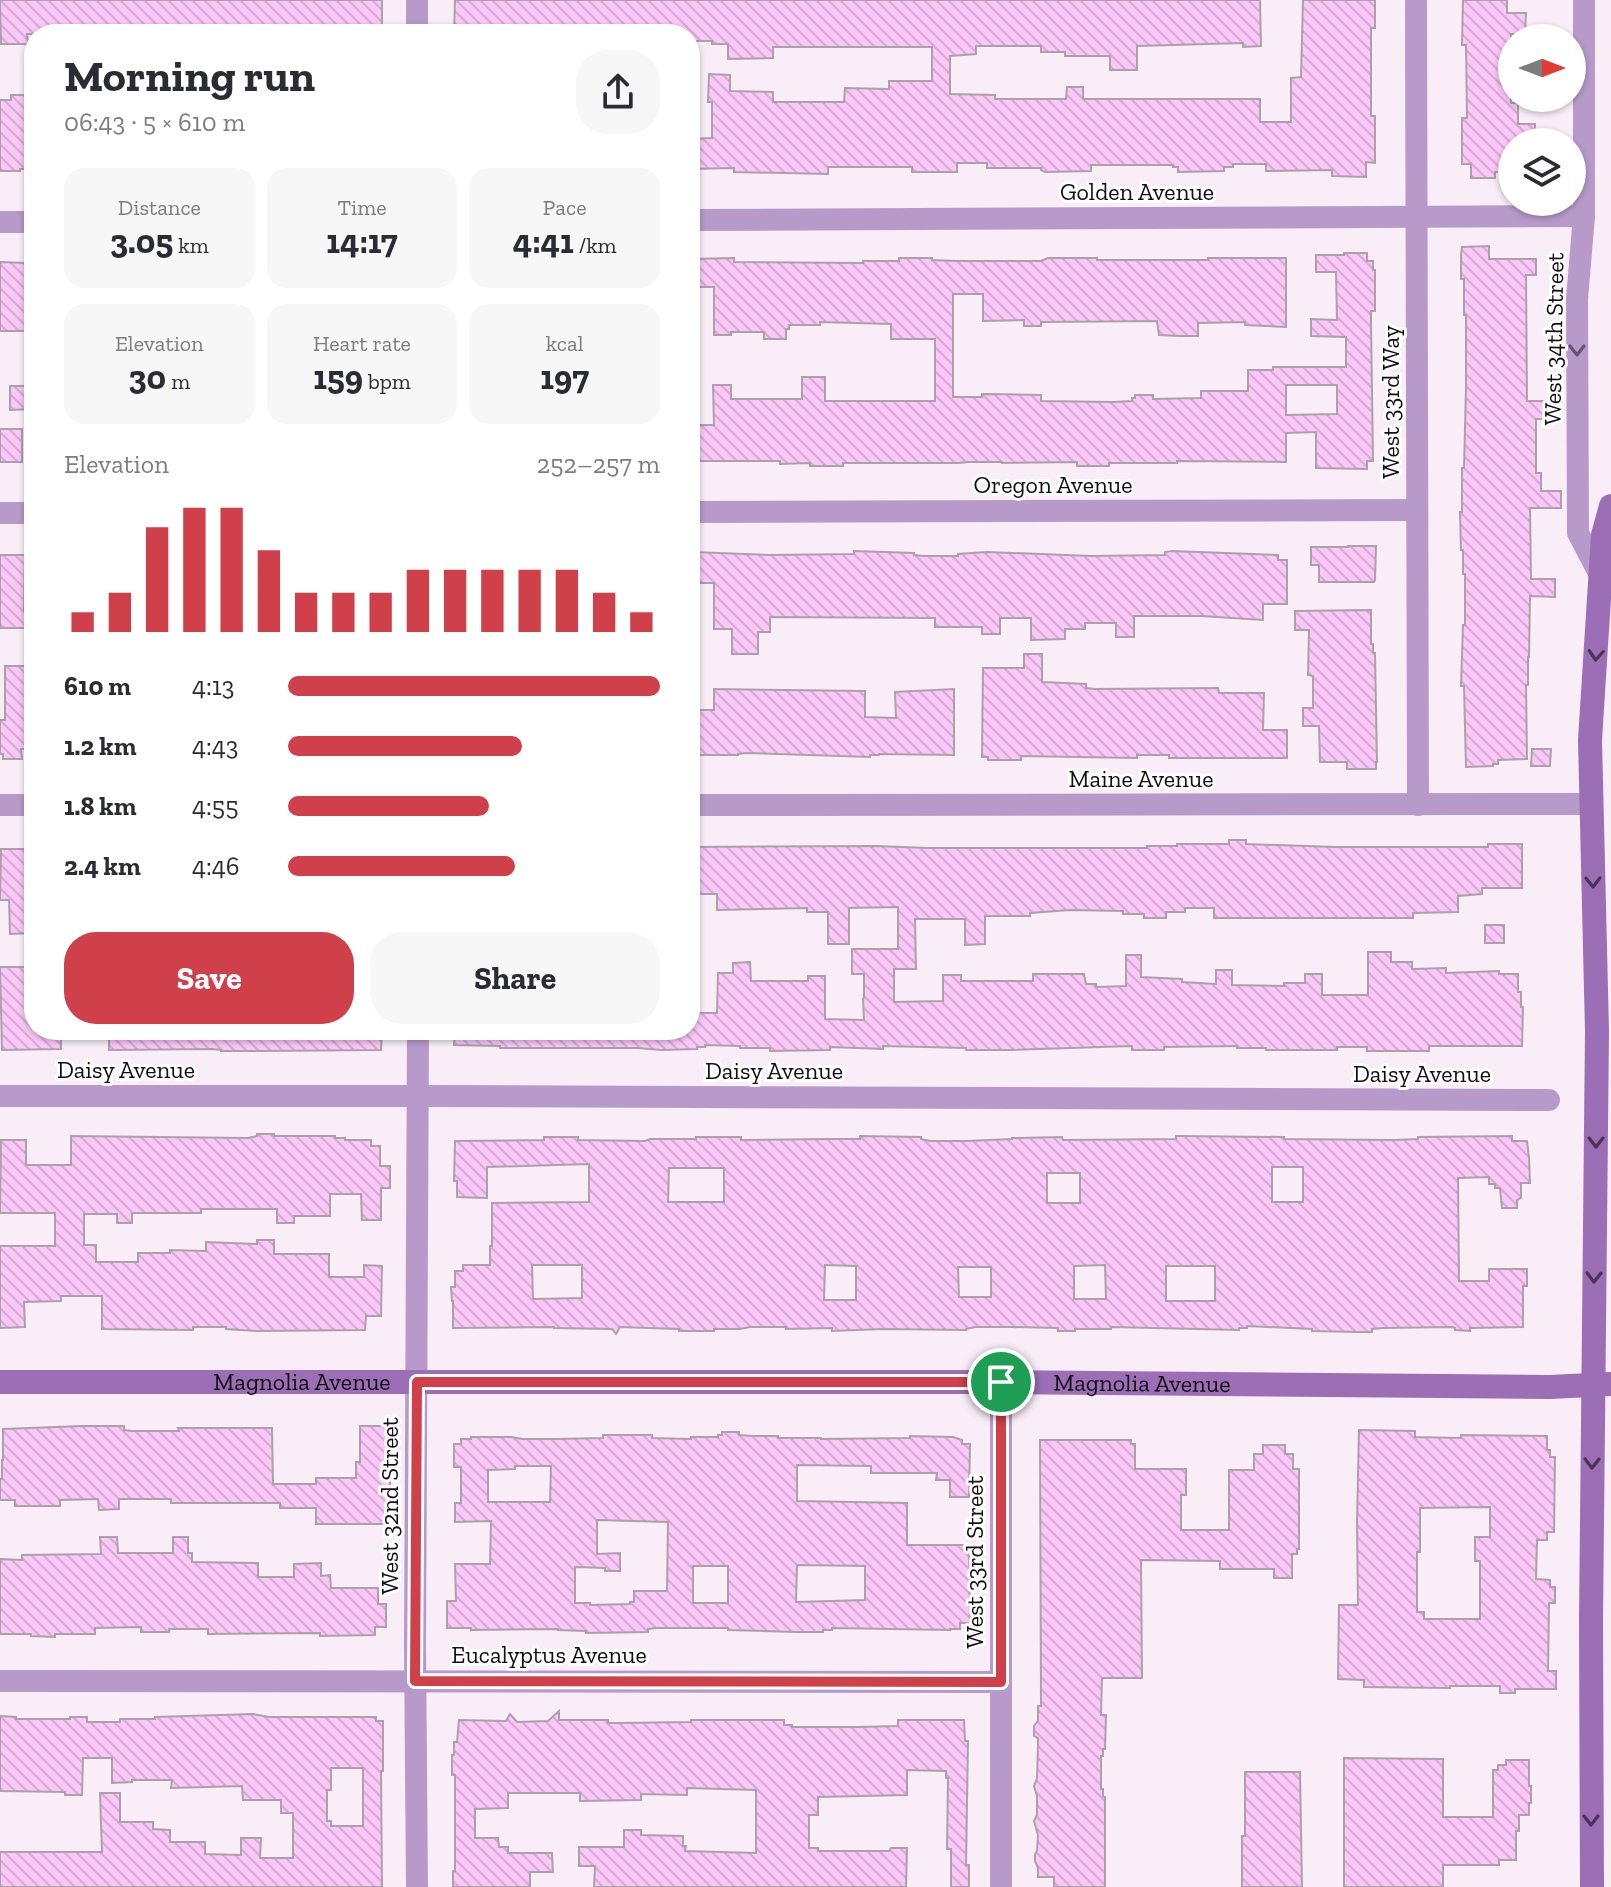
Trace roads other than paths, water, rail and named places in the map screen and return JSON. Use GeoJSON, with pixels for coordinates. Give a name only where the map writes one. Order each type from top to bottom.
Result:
{"type":"FeatureCollection","features":[{"type":"Feature","properties":{"kind":"street"},"geometry":{"type":"LineString","coordinates":[[417,0],[417,24]]}},
{"type":"Feature","properties":{"kind":"street","name":"West 33rd Way"},"geometry":{"type":"LineString","coordinates":[[1416,0],[1418,805]]}},
{"type":"Feature","properties":{"kind":"street","name":"West 34th Street"},"geometry":{"type":"LineString","coordinates":[[1584,0],[1584,128]]}},
{"type":"Feature","properties":{"kind":"street","name":"Golden Avenue"},"geometry":{"type":"LineString","coordinates":[[700,220],[1584,216]]}},
{"type":"Feature","properties":{"kind":"street","name":"West 34th Street"},"geometry":{"type":"LineString","coordinates":[[1584,216],[1577,299],[1578,533],[1601,577]]}},
{"type":"Feature","properties":{"kind":"street"},"geometry":{"type":"LineString","coordinates":[[0,222],[24,222]]}},
{"type":"Feature","properties":{"kind":"street"},"geometry":{"type":"LineString","coordinates":[[1592,1887],[1591,1621],[1602,1384],[1590,740],[1603,535],[1611,506]]}},
{"type":"Feature","properties":{"kind":"street","name":"Oregon Avenue"},"geometry":{"type":"LineString","coordinates":[[700,512],[1416,510]]}},
{"type":"Feature","properties":{"kind":"street"},"geometry":{"type":"LineString","coordinates":[[0,513],[24,513]]}},
{"type":"Feature","properties":{"kind":"street","name":"Maine Avenue"},"geometry":{"type":"LineString","coordinates":[[700,805],[1592,804]]}},
{"type":"Feature","properties":{"kind":"street"},"geometry":{"type":"LineString","coordinates":[[0,805],[24,805]]}},
{"type":"Feature","properties":{"kind":"street","name":"West 32nd Street"},"geometry":{"type":"LineString","coordinates":[[417,1887],[418,1040]]}},
{"type":"Feature","properties":{"kind":"street","name":"Daisy Avenue"},"geometry":{"type":"LineString","coordinates":[[0,1096],[1549,1100]]}},
{"type":"Feature","properties":{"kind":"street","name":"Magnolia Avenue"},"geometry":{"type":"LineString","coordinates":[[0,1382],[1001,1382],[1536,1387],[1602,1384]]}},
{"type":"Feature","properties":{"kind":"street","name":"West 33rd Street"},"geometry":{"type":"LineString","coordinates":[[1001,1382],[1001,1887]]}},
{"type":"Feature","properties":{"kind":"street","name":"Eucalyptus Avenue"},"geometry":{"type":"LineString","coordinates":[[0,1681],[1001,1682]]}}]}
